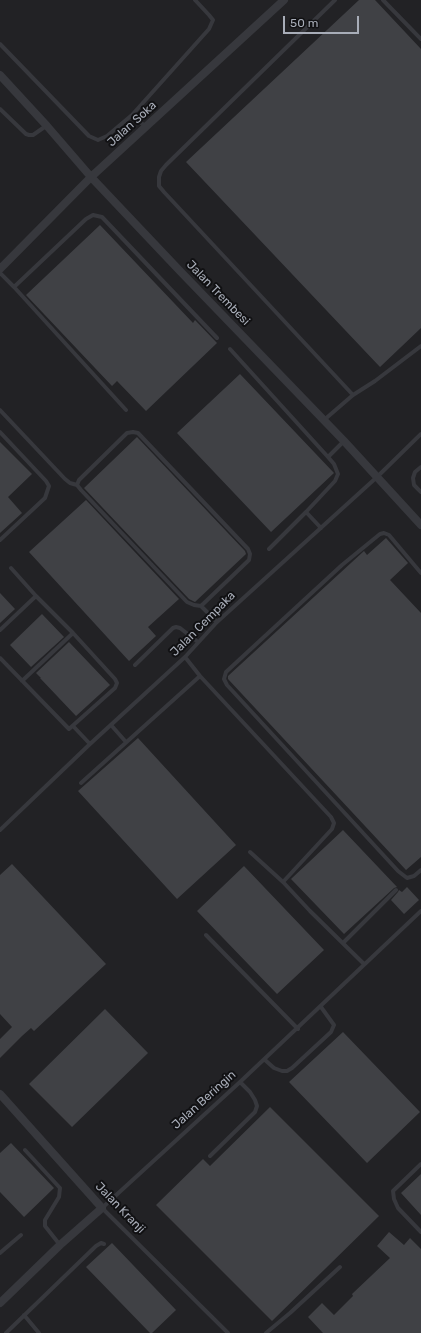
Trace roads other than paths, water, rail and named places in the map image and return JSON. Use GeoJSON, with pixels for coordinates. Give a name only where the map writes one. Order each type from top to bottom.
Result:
{"type":"FeatureCollection","features":[{"type":"Feature","properties":{"kind":"street","name":"Jalan Soka"},"geometry":{"type":"LineString","coordinates":[[0,269],[91,177],[284,0]]}},
{"type":"Feature","properties":{"kind":"street","name":"Jalan Trembesi"},"geometry":{"type":"LineString","coordinates":[[0,75],[91,177],[344,441],[421,525]]}},
{"type":"Feature","properties":{"kind":"street","name":"Jalan Kranji"},"geometry":{"type":"LineString","coordinates":[[0,1094],[102,1208]]}},
{"type":"Feature","properties":{"kind":"street","name":"Jalan Beringin"},"geometry":{"type":"LineString","coordinates":[[0,1303],[60,1245],[102,1208]]}},
{"type":"Feature","properties":{"kind":"lane"},"geometry":{"type":"LineString","coordinates":[[0,44],[89,136],[98,140],[107,136],[132,115],[209,29],[213,20],[195,0]]}},
{"type":"Feature","properties":{"kind":"lane"},"geometry":{"type":"LineString","coordinates":[[335,0],[161,170],[159,177],[160,186],[164,192],[353,395]]}},
{"type":"Feature","properties":{"kind":"lane"},"geometry":{"type":"LineString","coordinates":[[383,0],[421,39]]}},
{"type":"Feature","properties":{"kind":"lane"},"geometry":{"type":"LineString","coordinates":[[0,109],[26,134],[33,135],[47,126]]}},
{"type":"Feature","properties":{"kind":"lane"},"geometry":{"type":"LineString","coordinates":[[132,115],[146,128]]}},
{"type":"Feature","properties":{"kind":"lane"},"geometry":{"type":"LineString","coordinates":[[14,287],[86,219],[93,215],[102,217],[217,338]]}},
{"type":"Feature","properties":{"kind":"lane"},"geometry":{"type":"LineString","coordinates":[[0,273],[126,410]]}},
{"type":"Feature","properties":{"kind":"lane"},"geometry":{"type":"LineString","coordinates":[[324,420],[353,395],[375,382],[421,346]]}},
{"type":"Feature","properties":{"kind":"lane"},"geometry":{"type":"LineString","coordinates":[[230,349],[328,457],[334,464],[338,474],[335,481],[268,549]]}},
{"type":"Feature","properties":{"kind":"lane"},"geometry":{"type":"LineString","coordinates":[[0,410],[65,479],[70,483],[77,485],[80,490],[187,602],[201,606],[217,622]]}},
{"type":"Feature","properties":{"kind":"lane"},"geometry":{"type":"LineString","coordinates":[[0,432],[49,486],[48,493],[45,498],[0,540]]}},
{"type":"Feature","properties":{"kind":"lane"},"geometry":{"type":"LineString","coordinates":[[77,485],[79,480],[127,433],[138,433],[248,549],[250,554],[249,560],[201,606]]}},
{"type":"Feature","properties":{"kind":"lane","name":"Jalan Cempaka"},"geometry":{"type":"LineString","coordinates":[[0,830],[90,744],[185,657],[217,622],[377,477],[421,434]]}},
{"type":"Feature","properties":{"kind":"lane"},"geometry":{"type":"LineString","coordinates":[[328,457],[344,441]]}},
{"type":"Feature","properties":{"kind":"lane"},"geometry":{"type":"LineString","coordinates":[[421,467],[413,478],[414,485],[421,492]]}},
{"type":"Feature","properties":{"kind":"lane"},"geometry":{"type":"LineString","coordinates":[[306,512],[321,528]]}},
{"type":"Feature","properties":{"kind":"lane"},"geometry":{"type":"LineString","coordinates":[[421,573],[389,535],[384,533],[380,534],[342,565],[226,672],[224,679],[227,685],[398,871],[406,878],[414,876],[421,870]]}},
{"type":"Feature","properties":{"kind":"lane"},"geometry":{"type":"LineString","coordinates":[[0,658],[70,729],[115,688],[117,683],[73,633],[36,596],[11,568]]}},
{"type":"Feature","properties":{"kind":"lane"},"geometry":{"type":"LineString","coordinates":[[0,630],[36,596]]}},
{"type":"Feature","properties":{"kind":"lane"},"geometry":{"type":"LineString","coordinates":[[135,665],[173,628],[180,628],[198,642]]}},
{"type":"Feature","properties":{"kind":"lane"},"geometry":{"type":"LineString","coordinates":[[22,681],[73,633]]}},
{"type":"Feature","properties":{"kind":"lane"},"geometry":{"type":"LineString","coordinates":[[185,657],[200,676],[331,817],[334,823],[332,829],[283,882]]}},
{"type":"Feature","properties":{"kind":"lane"},"geometry":{"type":"LineString","coordinates":[[81,783],[200,676]]}},
{"type":"Feature","properties":{"kind":"lane"},"geometry":{"type":"LineString","coordinates":[[111,725],[126,742]]}},
{"type":"Feature","properties":{"kind":"lane"},"geometry":{"type":"LineString","coordinates":[[73,726],[90,744]]}},
{"type":"Feature","properties":{"kind":"lane"},"geometry":{"type":"LineString","coordinates":[[250,852],[283,882],[364,964]]}},
{"type":"Feature","properties":{"kind":"lane"},"geometry":{"type":"LineString","coordinates":[[343,943],[396,890]]}},
{"type":"Feature","properties":{"kind":"lane","name":"Jalan Beringin"},"geometry":{"type":"LineString","coordinates":[[102,1208],[265,1060],[421,911]]}},
{"type":"Feature","properties":{"kind":"lane"},"geometry":{"type":"LineString","coordinates":[[206,936],[298,1028]]}},
{"type":"Feature","properties":{"kind":"lane"},"geometry":{"type":"LineString","coordinates":[[265,1060],[274,1068],[282,1071],[288,1070],[331,1032],[334,1025],[321,1007]]}},
{"type":"Feature","properties":{"kind":"lane"},"geometry":{"type":"LineString","coordinates":[[210,1156],[255,1112],[257,1106],[256,1100],[240,1082]]}},
{"type":"Feature","properties":{"kind":"lane"},"geometry":{"type":"LineString","coordinates":[[25,1150],[60,1188],[59,1197],[45,1220],[46,1226],[60,1245]]}},
{"type":"Feature","properties":{"kind":"lane"},"geometry":{"type":"LineString","coordinates":[[421,1164],[393,1191],[394,1199],[398,1208],[421,1232]]}},
{"type":"Feature","properties":{"kind":"lane","name":"Jalan Kranji"},"geometry":{"type":"LineString","coordinates":[[102,1208],[228,1333]]}},
{"type":"Feature","properties":{"kind":"lane"},"geometry":{"type":"LineString","coordinates":[[0,1254],[21,1235]]}},
{"type":"Feature","properties":{"kind":"lane"},"geometry":{"type":"LineString","coordinates":[[6,1333],[96,1246],[101,1243],[104,1244]]}},
{"type":"Feature","properties":{"kind":"lane"},"geometry":{"type":"LineString","coordinates":[[266,1333],[340,1267]]}},
{"type":"Feature","properties":{"kind":"lane"},"geometry":{"type":"LineString","coordinates":[[24,1316],[39,1333]]}}]}
